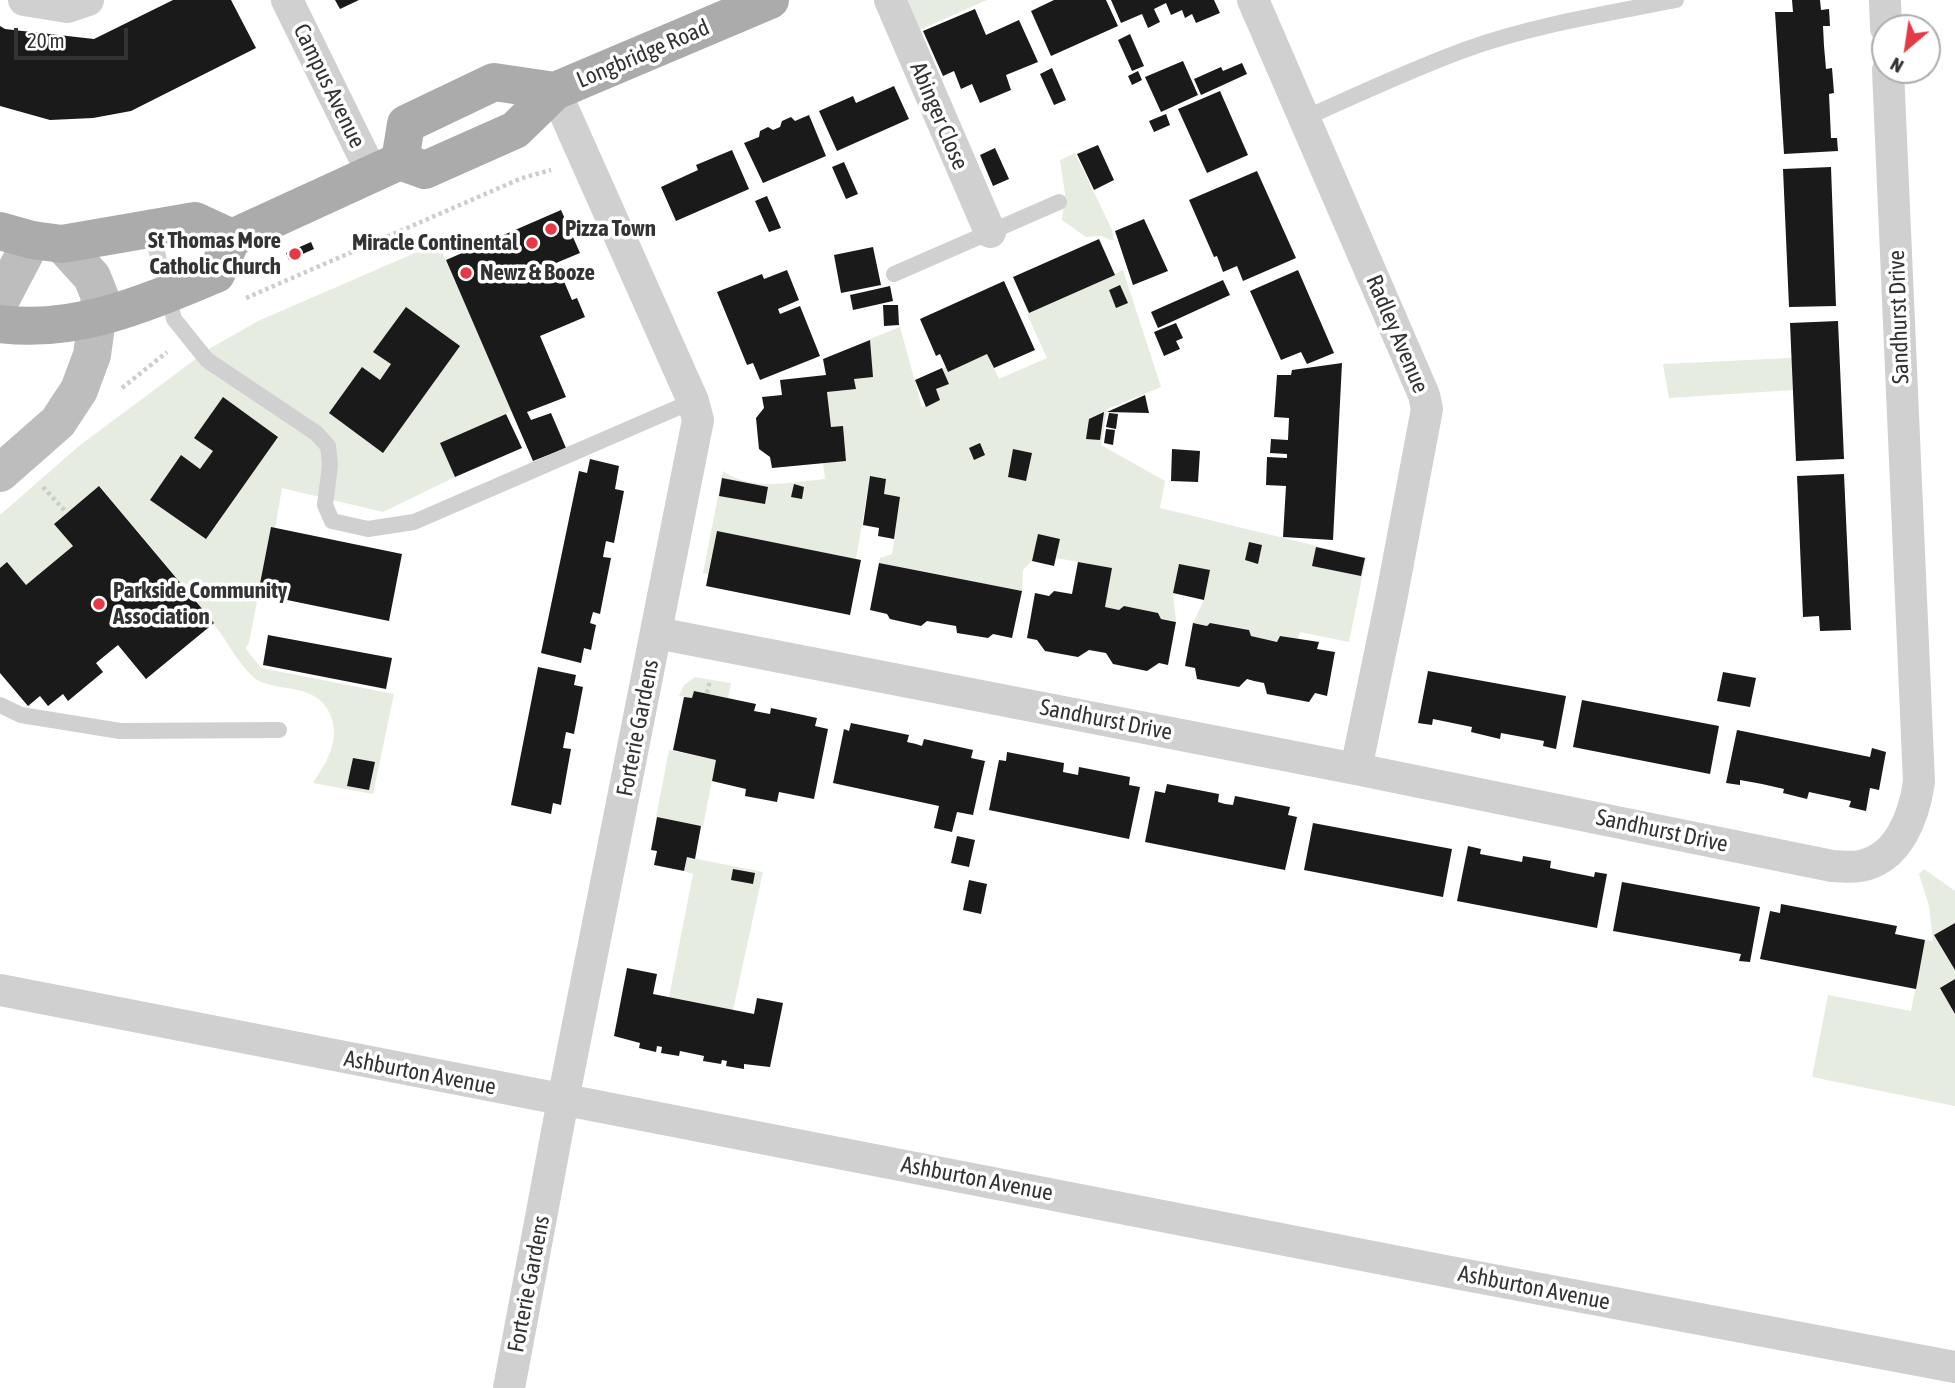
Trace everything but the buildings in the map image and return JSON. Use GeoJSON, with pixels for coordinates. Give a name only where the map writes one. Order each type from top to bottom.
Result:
{"type":"FeatureCollection","features":[{"type":"Feature","properties":{"kind":"main road","name":"Longbridge Road"},"geometry":{"type":"LineString","coordinates":[[555,92],[494,82],[405,124],[386,167],[425,170],[516,130],[555,92],[770,0]]}},
{"type":"Feature","properties":{"kind":"main road"},"geometry":{"type":"LineString","coordinates":[[0,324],[19,327],[98,319],[166,295],[216,274],[232,238],[386,167]]}},
{"type":"Feature","properties":{"kind":"main road"},"geometry":{"type":"LineString","coordinates":[[32,238],[151,229],[195,221],[232,238]]}},
{"type":"Feature","properties":{"kind":"main road"},"geometry":{"type":"LineString","coordinates":[[0,301],[32,238]]}},
{"type":"Feature","properties":{"kind":"main road"},"geometry":{"type":"LineString","coordinates":[[0,473],[58,422],[79,390],[92,355],[98,319],[100,297],[92,277],[32,238]]}},
{"type":"Feature","properties":{"kind":"street"},"geometry":{"type":"LineString","coordinates":[[24,0],[67,7],[88,0]]}},
{"type":"Feature","properties":{"kind":"street","name":"Campus Avenue"},"geometry":{"type":"LineString","coordinates":[[287,0],[386,167]]}},
{"type":"Feature","properties":{"kind":"street","name":"Abinger Close"},"geometry":{"type":"LineString","coordinates":[[890,0],[990,232]]}},
{"type":"Feature","properties":{"kind":"street","name":"Radley Avenue"},"geometry":{"type":"LineString","coordinates":[[1253,0],[1424,395],[1427,409],[1356,769]]}},
{"type":"Feature","properties":{"kind":"street","name":"Sandhurst Drive"},"geometry":{"type":"LineString","coordinates":[[657,633],[1356,769],[1832,866],[1860,866],[1883,857],[1899,841],[1909,824],[1916,804],[1919,782],[1889,84]]}},
{"type":"Feature","properties":{"kind":"street","name":"Forterie Gardens"},"geometry":{"type":"LineString","coordinates":[[509,1388],[563,1100],[698,420],[693,401],[555,92]]}},
{"type":"Feature","properties":{"kind":"street","name":"Ashburton Avenue"},"geometry":{"type":"LineString","coordinates":[[0,990],[1955,1367]]}},
{"type":"Feature","properties":{"kind":"lane"},"geometry":{"type":"LineString","coordinates":[[1305,118],[1469,48],[1564,23],[1675,0]]}},
{"type":"Feature","properties":{"kind":"lane"},"geometry":{"type":"LineString","coordinates":[[894,274],[1059,202]]}},
{"type":"Feature","properties":{"kind":"lane"},"geometry":{"type":"LineString","coordinates":[[151,229],[174,319],[207,360],[316,433],[328,446],[330,465],[325,505],[332,521],[368,529],[414,522],[693,401]]}},
{"type":"Feature","properties":{"kind":"lane"},"geometry":{"type":"LineString","coordinates":[[0,705],[21,715],[120,731],[279,730]]}},
{"type":"Feature","properties":{"kind":"path"},"geometry":{"type":"LineString","coordinates":[[239,303],[522,178],[554,169]]}},
{"type":"Feature","properties":{"kind":"path"},"geometry":{"type":"LineString","coordinates":[[112,396],[187,335]]}},
{"type":"Feature","properties":{"kind":"path"},"geometry":{"type":"LineString","coordinates":[[40,483],[67,513]]}},
{"type":"Feature","properties":{"kind":"shaded area"},"geometry":{"type":"Polygon","coordinates":[[[904,0],[987,0],[913,33],[904,0]]]}},
{"type":"Feature","properties":{"kind":"shaded area"},"geometry":{"type":"Polygon","coordinates":[[[1075,153],[1112,230],[1114,240],[1102,236],[1086,237],[1062,220],[1065,194],[1060,160],[1075,153]]]}},
{"type":"Feature","properties":{"kind":"shaded area"},"geometry":{"type":"Polygon","coordinates":[[[438,243],[512,411],[441,443],[455,477],[383,512],[282,488],[275,528],[271,528],[249,643],[245,648],[261,668],[394,694],[373,794],[313,783],[333,742],[333,724],[323,703],[314,696],[269,685],[251,675],[218,629],[100,486],[54,523],[73,546],[26,585],[0,568],[0,515],[79,446],[209,349],[258,321],[438,243]]]}},
{"type":"Feature","properties":{"kind":"shaded area"},"geometry":{"type":"Polygon","coordinates":[[[1123,270],[1161,387],[1107,409],[1101,445],[1165,481],[1160,508],[1366,558],[1349,642],[1300,632],[1298,639],[1280,636],[1277,642],[1251,636],[1248,629],[1193,623],[1204,600],[1210,571],[1179,564],[1173,593],[1176,621],[1161,619],[1158,613],[1124,606],[1119,610],[1105,607],[1112,568],[1056,558],[1060,539],[1038,535],[1032,561],[1023,570],[1022,591],[879,563],[880,558],[892,554],[900,498],[884,494],[886,479],[870,476],[856,559],[717,532],[708,574],[703,573],[723,471],[746,482],[785,483],[825,479],[823,463],[846,461],[843,426],[831,427],[827,392],[856,389],[854,379],[872,377],[870,339],[900,327],[922,407],[940,400],[936,389],[949,384],[942,368],[946,366],[948,371],[987,354],[999,379],[1047,358],[1027,314],[1123,270]]]}},
{"type":"Feature","properties":{"kind":"shaded area"},"geometry":{"type":"Polygon","coordinates":[[[1792,358],[1793,390],[1669,398],[1663,364],[1792,358]]]}},
{"type":"Feature","properties":{"kind":"shaded area"},"geometry":{"type":"Polygon","coordinates":[[[695,677],[731,683],[728,698],[694,691],[692,698],[679,696],[684,685],[695,677]]]}},
{"type":"Feature","properties":{"kind":"shaded area"},"geometry":{"type":"Polygon","coordinates":[[[669,750],[716,760],[703,826],[656,817],[669,750]]]}},
{"type":"Feature","properties":{"kind":"shaded area"},"geometry":{"type":"Polygon","coordinates":[[[687,857],[763,872],[733,1010],[669,997],[693,874],[684,871],[687,857]]]}},
{"type":"Feature","properties":{"kind":"shaded area"},"geometry":{"type":"Polygon","coordinates":[[[1924,869],[1955,891],[1955,1106],[1812,1077],[1828,995],[1911,1011],[1925,940],[1933,941],[1929,906],[1919,874],[1924,869]]]}},
{"type":"Feature","properties":{"kind":"place","name":"Pizza Town"},"geometry":{"type":"Point","coordinates":[551,229]}},
{"type":"Feature","properties":{"kind":"place","name":"Miracle Continental"},"geometry":{"type":"Point","coordinates":[532,243]}},
{"type":"Feature","properties":{"kind":"place","name":"St Thomas More Catholic Church"},"geometry":{"type":"Point","coordinates":[295,254]}},
{"type":"Feature","properties":{"kind":"place","name":"Newz & Booze"},"geometry":{"type":"Point","coordinates":[466,273]}},
{"type":"Feature","properties":{"kind":"place","name":"Parkside Community Association"},"geometry":{"type":"Point","coordinates":[99,604]}}]}
